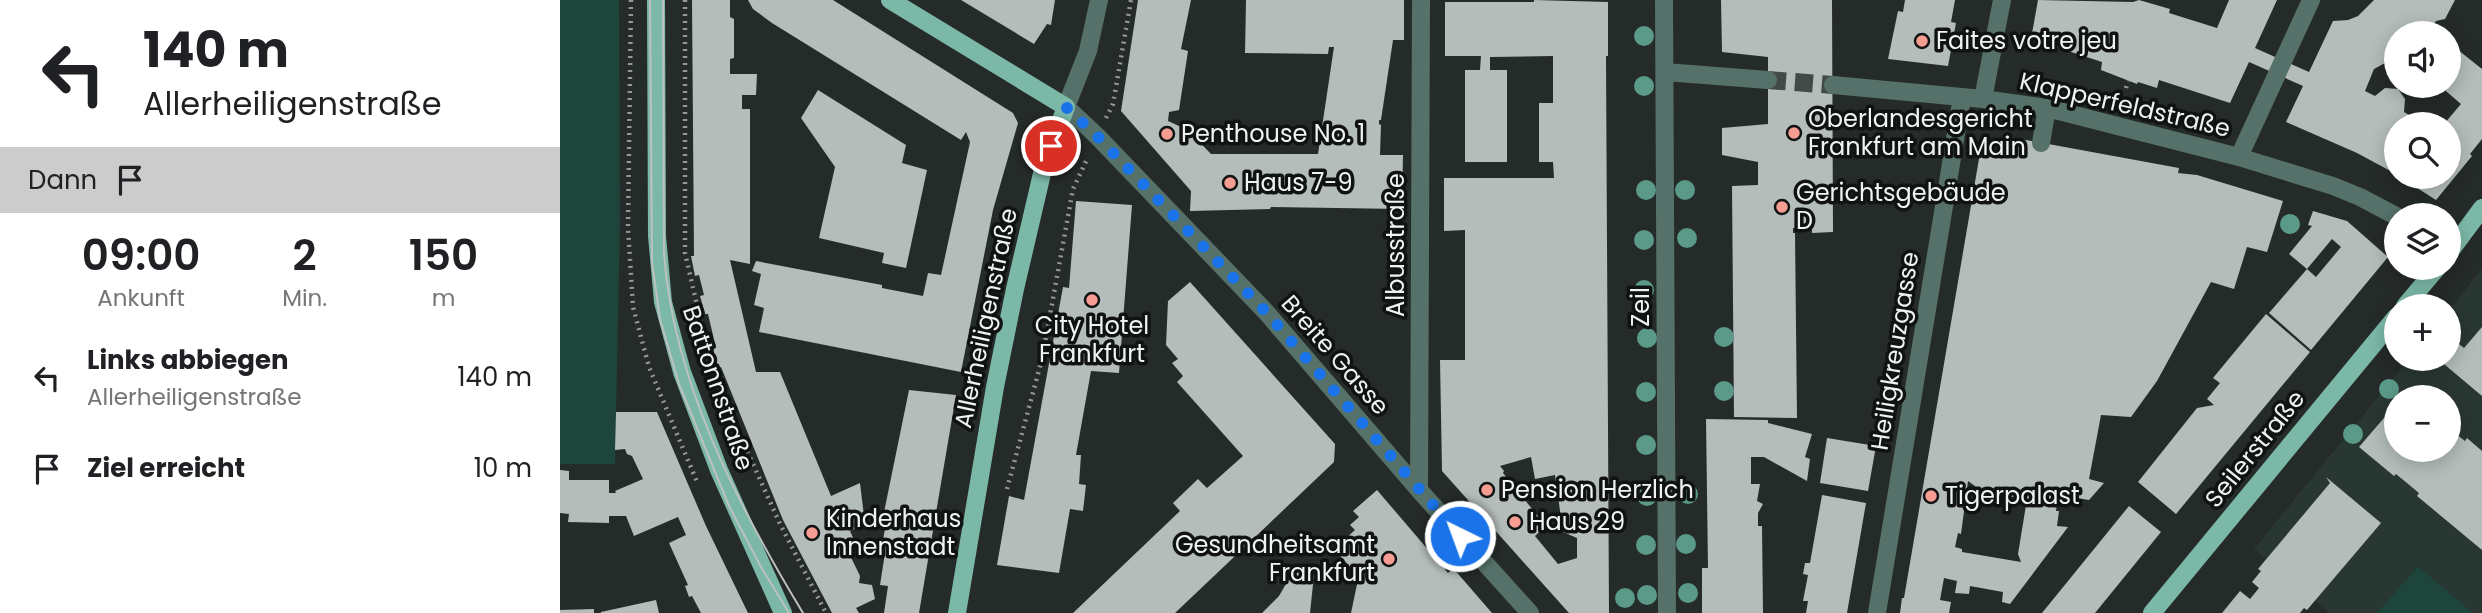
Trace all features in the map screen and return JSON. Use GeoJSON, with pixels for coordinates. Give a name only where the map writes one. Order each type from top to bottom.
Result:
{"type":"FeatureCollection","features":[{"type":"Feature","properties":{"kind":"main road","name":"Battonnstraße"},"geometry":{"type":"LineString","coordinates":[[656,0],[657,236],[663,302],[682,372],[719,470],[783,613]]}},
{"type":"Feature","properties":{"kind":"main road"},"geometry":{"type":"LineString","coordinates":[[890,0],[1066,107]]}},
{"type":"Feature","properties":{"kind":"main road","name":"Allerheiligenstraße"},"geometry":{"type":"LineString","coordinates":[[957,613],[1014,289],[1044,165],[1066,107]]}},
{"type":"Feature","properties":{"kind":"main road"},"geometry":{"type":"LineString","coordinates":[[2461,235],[2482,208]]}},
{"type":"Feature","properties":{"kind":"main road"},"geometry":{"type":"LineString","coordinates":[[2415,294],[2427,280]]}},
{"type":"Feature","properties":{"kind":"main road","name":"Seilerstraße"},"geometry":{"type":"LineString","coordinates":[[2152,613],[2384,332]]}},
{"type":"Feature","properties":{"kind":"street","name":"Allerheiligenstraße"},"geometry":{"type":"LineString","coordinates":[[1066,107],[1088,51],[1099,0]]}},
{"type":"Feature","properties":{"kind":"street","name":"Albusstraße"},"geometry":{"type":"LineString","coordinates":[[1419,490],[1421,0]]}},
{"type":"Feature","properties":{"kind":"street","name":"Zeil"},"geometry":{"type":"LineString","coordinates":[[1664,0],[1667,613]]}},
{"type":"Feature","properties":{"kind":"street"},"geometry":{"type":"LineString","coordinates":[[1983,99],[2002,0]]}},
{"type":"Feature","properties":{"kind":"street"},"geometry":{"type":"LineString","coordinates":[[2239,157],[2311,0]]}},
{"type":"Feature","properties":{"kind":"street"},"geometry":{"type":"LineString","coordinates":[[1665,72],[1768,80]]}},
{"type":"Feature","properties":{"kind":"street","name":"Klapperfeldstraße"},"geometry":{"type":"LineString","coordinates":[[1833,85],[1983,99],[2047,108],[2239,157],[2342,190],[2384,210]]}},
{"type":"Feature","properties":{"kind":"street","name":"Heiligkreuzgasse"},"geometry":{"type":"LineString","coordinates":[[1877,613],[1962,97]]}},
{"type":"Feature","properties":{"kind":"street","name":"Breite Gasse"},"geometry":{"type":"LineString","coordinates":[[1066,107],[1266,312],[1419,490],[1530,613]]}},
{"type":"Feature","properties":{"kind":"street"},"geometry":{"type":"LineString","coordinates":[[2041,143],[2047,108]]}},
{"type":"Feature","properties":{"kind":"path"},"geometry":{"type":"LineString","coordinates":[[685,0],[685,253],[713,375],[780,524],[826,613]]}},
{"type":"Feature","properties":{"kind":"path"},"geometry":{"type":"LineString","coordinates":[[1007,489],[1042,359],[1073,189],[1113,104],[1131,0]]}},
{"type":"Feature","properties":{"kind":"path"},"geometry":{"type":"LineString","coordinates":[[2126,88],[2128,81]]}},
{"type":"Feature","properties":{"kind":"shaded area"},"geometry":{"type":"Polygon","coordinates":[[[2482,269],[2482,613],[2473,613],[2418,566],[2377,613],[2330,613],[2254,549],[2384,390],[2384,462],[2461,462],[2461,385],[2388,385],[2399,371],[2461,371],[2461,295],[2482,269]]]}},
{"type":"Feature","properties":{"kind":"green space"},"geometry":{"type":"Polygon","coordinates":[[[560,0],[619,0],[620,223],[615,464],[560,464],[560,0]]]}},
{"type":"Feature","properties":{"kind":"green space"},"geometry":{"type":"Polygon","coordinates":[[[2418,566],[2473,613],[2377,613],[2418,566]]]}},
{"type":"Feature","properties":{"kind":"building"},"geometry":{"type":"Polygon","coordinates":[[[692,0],[730,0],[730,17],[734,19],[734,58],[730,59],[730,74],[757,74],[756,95],[742,95],[742,109],[750,109],[750,264],[730,260],[756,372],[780,372],[831,496],[860,483],[865,524],[850,531],[855,542],[846,547],[860,576],[859,583],[872,585],[875,599],[856,608],[859,613],[832,613],[783,520],[721,367],[718,368],[708,314],[705,314],[700,296],[704,295],[699,275],[695,276],[691,256],[694,256],[692,0]]]}},
{"type":"Feature","properties":{"kind":"building"},"geometry":{"type":"Polygon","coordinates":[[[748,0],[833,0],[1013,113],[1018,123],[993,210],[961,372],[759,332],[764,308],[754,305],[761,274],[752,271],[756,261],[882,285],[882,288],[923,296],[928,273],[941,275],[970,142],[966,132],[961,140],[772,23],[753,9],[748,0]]]}},
{"type":"Feature","properties":{"kind":"building"},"geometry":{"type":"Polygon","coordinates":[[[961,0],[1055,0],[1051,25],[1047,24],[1034,44],[961,0]]]}},
{"type":"Feature","properties":{"kind":"building"},"geometry":{"type":"Polygon","coordinates":[[[1138,0],[1191,0],[1181,49],[1188,51],[1179,110],[1169,112],[1168,121],[1179,126],[1182,124],[1211,154],[1318,154],[1334,47],[1329,47],[1328,54],[1245,53],[1246,0],[1404,0],[1404,40],[1393,40],[1379,120],[1380,155],[1403,155],[1402,209],[1271,207],[1190,211],[1191,191],[1121,111],[1138,0]]]}},
{"type":"Feature","properties":{"kind":"building","name":"Gerichtsgebäude D"},"geometry":{"type":"Polygon","coordinates":[[[1721,0],[1832,0],[1833,232],[1812,233],[1812,228],[1793,228],[1797,418],[1734,417],[1732,186],[1758,185],[1758,162],[1722,155],[1722,128],[1768,124],[1768,57],[1722,52],[1721,0]]]}},
{"type":"Feature","properties":{"kind":"building","name":"Faites votre jeu"},"geometry":{"type":"Polygon","coordinates":[[[1905,0],[1955,0],[1951,22],[1956,23],[1948,66],[1888,59],[1898,11],[1903,12],[1905,0]]]}},
{"type":"Feature","properties":{"kind":"building"},"geometry":{"type":"Polygon","coordinates":[[[2038,0],[2139,0],[2217,28],[2229,0],[2277,0],[2255,48],[2309,72],[2333,21],[2358,16],[2374,0],[2455,0],[2445,19],[2384,21],[2384,64],[2374,69],[2365,91],[2375,96],[2384,89],[2384,98],[2405,99],[2404,112],[2384,112],[2384,168],[2286,122],[2303,86],[2249,62],[2230,103],[2159,80],[2157,88],[2138,82],[2137,84],[2101,70],[2102,62],[2031,39],[2038,0]]]}},
{"type":"Feature","properties":{"kind":"building"},"geometry":{"type":"Polygon","coordinates":[[[1445,2],[1608,2],[1609,613],[1569,613],[1442,471],[1440,360],[1465,360],[1465,230],[1444,231],[1444,178],[1554,178],[1553,162],[1539,162],[1539,103],[1553,103],[1553,56],[1490,57],[1490,70],[1507,70],[1507,162],[1465,162],[1465,70],[1480,70],[1481,56],[1445,56],[1445,2]],[[1531,457],[1500,466],[1546,526],[1535,536],[1558,564],[1577,558],[1577,538],[1563,532],[1555,475],[1535,479],[1531,457]]]}},
{"type":"Feature","properties":{"kind":"building"},"geometry":{"type":"Polygon","coordinates":[[[2461,52],[2482,69],[2482,139],[2461,169],[2461,112],[2454,112],[2461,104],[2454,98],[2461,98],[2461,52]]]}},
{"type":"Feature","properties":{"kind":"building"},"geometry":{"type":"Polygon","coordinates":[[[818,90],[906,145],[902,163],[927,170],[906,268],[882,263],[884,253],[819,238],[835,167],[801,118],[818,90]]]}},
{"type":"Feature","properties":{"kind":"building"},"geometry":{"type":"Polygon","coordinates":[[[2004,136],[2179,168],[2178,173],[2197,175],[2283,201],[2267,252],[2247,247],[2234,289],[2211,282],[2157,381],[2131,417],[2101,415],[2089,479],[2104,483],[2089,500],[2058,495],[2057,526],[2068,527],[2010,604],[2002,602],[2003,592],[1970,586],[1969,594],[1955,593],[1957,581],[1944,578],[1940,600],[1951,602],[1949,613],[1900,613],[1981,147],[2001,151],[2004,136]],[[1968,481],[1961,534],[1958,533],[1955,547],[1962,549],[1962,552],[2021,562],[2018,554],[2028,493],[2014,497],[1983,492],[1968,481]]]}},
{"type":"Feature","properties":{"kind":"building"},"geometry":{"type":"Polygon","coordinates":[[[2419,189],[2445,189],[2436,200],[2419,189]]]}},
{"type":"Feature","properties":{"kind":"building"},"geometry":{"type":"Polygon","coordinates":[[[1076,201],[1132,205],[1119,373],[1091,371],[1076,455],[1081,455],[1079,484],[1086,485],[1083,511],[1070,509],[1059,573],[997,565],[1009,496],[1024,500],[1063,287],[1069,288],[1076,201]]]}},
{"type":"Feature","properties":{"kind":"building"},"geometry":{"type":"Polygon","coordinates":[[[2313,211],[2347,221],[2384,253],[2384,262],[2311,350],[2269,313],[2307,269],[2289,254],[2312,226],[2308,225],[2313,211]],[[2332,239],[2307,269],[2316,277],[2341,247],[2332,239]]]}},
{"type":"Feature","properties":{"kind":"building"},"geometry":{"type":"Polygon","coordinates":[[[1190,282],[1335,444],[1334,462],[1175,613],[1073,613],[1180,511],[1173,503],[1198,479],[1207,488],[1243,456],[1177,382],[1183,376],[1172,363],[1178,359],[1166,345],[1168,301],[1190,282]]]}},
{"type":"Feature","properties":{"kind":"building"},"geometry":{"type":"Polygon","coordinates":[[[2266,314],[2310,352],[2176,514],[2138,482],[2197,408],[2214,405],[2207,399],[2220,383],[2213,378],[2266,314]]]}},
{"type":"Feature","properties":{"kind":"building"},"geometry":{"type":"Polygon","coordinates":[[[2482,327],[2482,396],[2452,371],[2461,371],[2461,346],[2464,348],[2482,327]]]}},
{"type":"Feature","properties":{"kind":"building"},"geometry":{"type":"Polygon","coordinates":[[[909,390],[956,395],[919,613],[884,613],[888,586],[880,585],[886,522],[882,522],[909,390]]]}},
{"type":"Feature","properties":{"kind":"building"},"geometry":{"type":"Polygon","coordinates":[[[616,412],[657,412],[706,526],[748,613],[701,613],[692,596],[689,597],[685,586],[688,585],[669,543],[686,535],[678,517],[634,536],[626,516],[609,516],[609,523],[568,522],[569,514],[560,513],[560,470],[569,471],[569,480],[609,480],[609,493],[616,493],[615,491],[643,479],[632,456],[627,454],[625,449],[615,450],[616,412]]]}},
{"type":"Feature","properties":{"kind":"building"},"geometry":{"type":"Polygon","coordinates":[[[2384,418],[2384,462],[2461,462],[2461,438],[2465,441],[2467,438],[2482,451],[2482,550],[2417,496],[2419,493],[2359,447],[2384,418]]]}},
{"type":"Feature","properties":{"kind":"building"},"geometry":{"type":"Polygon","coordinates":[[[1706,419],[1768,420],[1768,423],[1812,434],[1805,457],[1810,459],[1807,481],[1764,457],[1751,457],[1751,484],[1760,484],[1757,501],[1763,504],[1758,513],[1758,526],[1762,526],[1763,613],[1702,613],[1702,568],[1708,568],[1706,419]]]}},
{"type":"Feature","properties":{"kind":"building"},"geometry":{"type":"Polygon","coordinates":[[[1827,438],[1876,446],[1868,491],[1820,483],[1827,438]]]}},
{"type":"Feature","properties":{"kind":"building"},"geometry":{"type":"Polygon","coordinates":[[[2326,477],[2381,523],[2307,610],[2304,608],[2300,613],[2222,613],[2240,591],[2250,599],[2259,588],[2252,582],[2261,571],[2258,569],[2330,483],[2326,477]]]}},
{"type":"Feature","properties":{"kind":"building","name":"Gesundheitsamt Frankfurt"},"geometry":{"type":"Polygon","coordinates":[[[1377,490],[1448,573],[1453,568],[1492,613],[1351,613],[1360,570],[1352,569],[1334,549],[1355,530],[1350,525],[1359,517],[1353,511],[1377,490]]]}},
{"type":"Feature","properties":{"kind":"building"},"geometry":{"type":"Polygon","coordinates":[[[1822,495],[1866,503],[1847,613],[1806,613],[1808,601],[1803,601],[1808,575],[1803,574],[1805,563],[1810,563],[1822,495]]]}},
{"type":"Feature","properties":{"kind":"building"},"geometry":{"type":"Polygon","coordinates":[[[2129,506],[2161,532],[2095,613],[2042,613],[2129,506]]]}},
{"type":"Feature","properties":{"kind":"building"},"geometry":{"type":"Polygon","coordinates":[[[1297,565],[1314,575],[1310,613],[1262,613],[1279,596],[1297,565]]]}},
{"type":"Feature","properties":{"kind":"building"},"geometry":{"type":"Polygon","coordinates":[[[656,600],[659,613],[601,613],[601,612],[656,600]]]}},
{"type":"Feature","properties":{"kind":"building"},"geometry":{"type":"Polygon","coordinates":[[[594,609],[594,613],[560,613],[560,610],[594,609]]]}},
{"type":"Feature","properties":{"kind":"tunnel"},"geometry":{"type":"LineString","coordinates":[[1768,80],[1833,85]]}},
{"type":"Feature","properties":{"kind":"tram line"},"geometry":{"type":"LineString","coordinates":[[650,0],[652,262],[660,319],[679,384],[729,506],[789,613]]}},
{"type":"Feature","properties":{"kind":"tram line"},"geometry":{"type":"LineString","coordinates":[[663,0],[664,253],[680,348],[712,440],[732,485],[803,613]]}},
{"type":"Feature","properties":{"kind":"place","name":"Faites votre jeu"},"geometry":{"type":"Point","coordinates":[1922,41]}},
{"type":"Feature","properties":{"kind":"place","name":"Oberlandesgericht Frankfurt am Main"},"geometry":{"type":"Point","coordinates":[1794,133]}},
{"type":"Feature","properties":{"kind":"place","name":"Penthouse No. 1"},"geometry":{"type":"Point","coordinates":[1167,134]}},
{"type":"Feature","properties":{"kind":"place","name":"Haus 7-9"},"geometry":{"type":"Point","coordinates":[1230,183]}},
{"type":"Feature","properties":{"kind":"place","name":"Gerichtsgebäude D"},"geometry":{"type":"Point","coordinates":[1782,207]}},
{"type":"Feature","properties":{"kind":"place","name":"City Hotel Frankfurt"},"geometry":{"type":"Point","coordinates":[1092,300]}},
{"type":"Feature","properties":{"kind":"place","name":"Pension Herzlich"},"geometry":{"type":"Point","coordinates":[1487,490]}},
{"type":"Feature","properties":{"kind":"place","name":"Tigerpalast"},"geometry":{"type":"Point","coordinates":[1931,496]}},
{"type":"Feature","properties":{"kind":"place","name":"Haus 29"},"geometry":{"type":"Point","coordinates":[1515,522]}},
{"type":"Feature","properties":{"kind":"place","name":"Kinderhaus Innenstadt"},"geometry":{"type":"Point","coordinates":[812,533]}},
{"type":"Feature","properties":{"kind":"place","name":"Gesundheitsamt Frankfurt"},"geometry":{"type":"Point","coordinates":[1389,559]}},
{"type":"Feature","properties":{"kind":"route"},"geometry":{"type":"LineString","coordinates":[[1051,146],[1066,107],[1266,312],[1460,536]]}}]}
